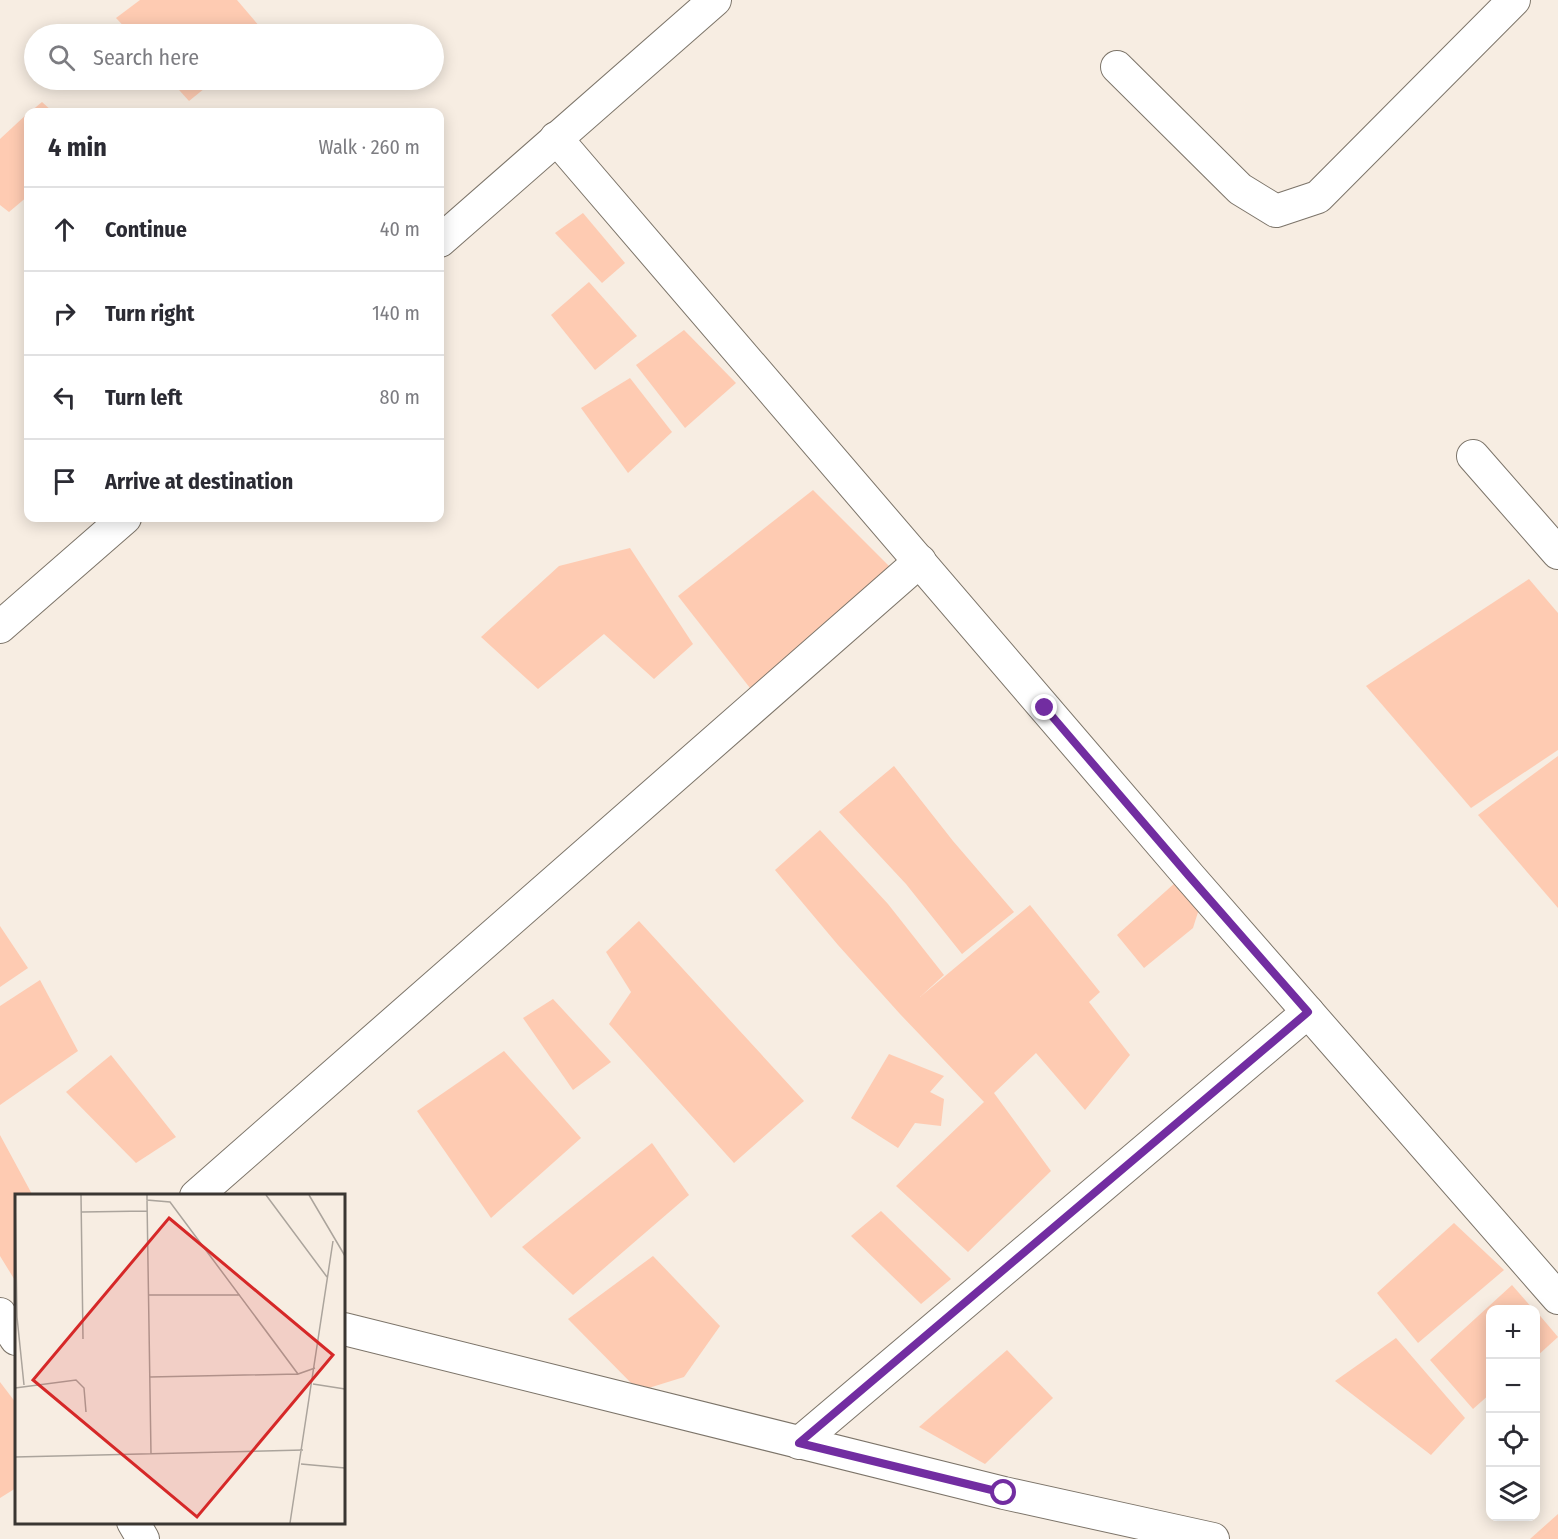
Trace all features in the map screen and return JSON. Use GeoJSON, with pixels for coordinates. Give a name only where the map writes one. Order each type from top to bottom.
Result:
{"type":"FeatureCollection","features":[{"type":"Feature","properties":{"kind":"street"},"geometry":{"type":"LineString","coordinates":[[444,237],[715,0]]}},
{"type":"Feature","properties":{"kind":"street"},"geometry":{"type":"LineString","coordinates":[[1117,67],[1240,189],[1276,212],[1318,197],[1514,0]]}},
{"type":"Feature","properties":{"kind":"street"},"geometry":{"type":"LineString","coordinates":[[556,138],[1189,876],[1558,1298]]}},
{"type":"Feature","properties":{"kind":"street"},"geometry":{"type":"LineString","coordinates":[[1473,456],[1558,553]]}},
{"type":"Feature","properties":{"kind":"street"},"geometry":{"type":"LineString","coordinates":[[0,627],[120,522]]}},
{"type":"Feature","properties":{"kind":"street"},"geometry":{"type":"LineString","coordinates":[[198,1194],[920,561]]}},
{"type":"Feature","properties":{"kind":"street"},"geometry":{"type":"LineString","coordinates":[[799,1443],[1308,1012]]}},
{"type":"Feature","properties":{"kind":"street"},"geometry":{"type":"LineString","coordinates":[[0,1314],[15,1338]]}},
{"type":"Feature","properties":{"kind":"street"},"geometry":{"type":"LineString","coordinates":[[345,1329],[1004,1493],[1213,1539]]}},
{"type":"Feature","properties":{"kind":"street"},"geometry":{"type":"LineString","coordinates":[[134,1524],[143,1539]]}},
{"type":"Feature","properties":{"kind":"building"},"geometry":{"type":"Polygon","coordinates":[[[140,0],[237,0],[257,24],[122,24],[116,18],[140,0]]]}},
{"type":"Feature","properties":{"kind":"building"},"geometry":{"type":"Polygon","coordinates":[[[179,90],[203,90],[189,101],[179,90]]]}},
{"type":"Feature","properties":{"kind":"building"},"geometry":{"type":"Polygon","coordinates":[[[42,102],[49,108],[35,108],[42,102]]]}},
{"type":"Feature","properties":{"kind":"building"},"geometry":{"type":"Polygon","coordinates":[[[24,117],[24,199],[9,212],[0,205],[0,139],[24,117]]]}},
{"type":"Feature","properties":{"kind":"building"},"geometry":{"type":"Polygon","coordinates":[[[583,213],[625,263],[602,283],[555,233],[583,213]]]}},
{"type":"Feature","properties":{"kind":"building"},"geometry":{"type":"Polygon","coordinates":[[[589,282],[637,336],[595,370],[551,315],[589,282]]]}},
{"type":"Feature","properties":{"kind":"building"},"geometry":{"type":"Polygon","coordinates":[[[684,330],[736,383],[685,428],[636,365],[684,330]]]}},
{"type":"Feature","properties":{"kind":"building"},"geometry":{"type":"Polygon","coordinates":[[[630,378],[672,432],[628,473],[581,408],[630,378]]]}},
{"type":"Feature","properties":{"kind":"building"},"geometry":{"type":"Polygon","coordinates":[[[813,490],[894,571],[750,688],[678,596],[813,490]]]}},
{"type":"Feature","properties":{"kind":"building"},"geometry":{"type":"Polygon","coordinates":[[[630,548],[693,644],[654,679],[604,634],[538,689],[481,637],[559,566],[630,548]]]}},
{"type":"Feature","properties":{"kind":"building"},"geometry":{"type":"Polygon","coordinates":[[[1529,579],[1558,613],[1558,750],[1471,808],[1366,686],[1529,579]]]}},
{"type":"Feature","properties":{"kind":"building"},"geometry":{"type":"Polygon","coordinates":[[[1558,756],[1558,908],[1478,815],[1558,756]]]}},
{"type":"Feature","properties":{"kind":"building"},"geometry":{"type":"Polygon","coordinates":[[[894,766],[953,841],[1014,912],[962,954],[906,884],[839,812],[894,766]]]}},
{"type":"Feature","properties":{"kind":"building"},"geometry":{"type":"Polygon","coordinates":[[[820,830],[888,904],[944,975],[920,997],[1030,905],[1100,992],[1089,1002],[1130,1055],[1085,1110],[1036,1053],[994,1093],[1051,1171],[968,1252],[896,1186],[984,1102],[900,1014],[775,870],[820,830]]]}},
{"type":"Feature","properties":{"kind":"building"},"geometry":{"type":"Polygon","coordinates":[[[1176,882],[1199,909],[1193,928],[1144,968],[1117,935],[1176,882]]]}},
{"type":"Feature","properties":{"kind":"building"},"geometry":{"type":"Polygon","coordinates":[[[639,921],[804,1101],[734,1163],[609,1024],[631,992],[606,952],[639,921]]]}},
{"type":"Feature","properties":{"kind":"building"},"geometry":{"type":"Polygon","coordinates":[[[0,926],[28,968],[0,987],[0,926]]]}},
{"type":"Feature","properties":{"kind":"building"},"geometry":{"type":"Polygon","coordinates":[[[40,980],[78,1051],[0,1105],[0,1006],[40,980]]]}},
{"type":"Feature","properties":{"kind":"building"},"geometry":{"type":"Polygon","coordinates":[[[553,999],[611,1062],[573,1090],[523,1018],[553,999]]]}},
{"type":"Feature","properties":{"kind":"building"},"geometry":{"type":"Polygon","coordinates":[[[504,1051],[581,1138],[491,1218],[417,1111],[504,1051]]]}},
{"type":"Feature","properties":{"kind":"building"},"geometry":{"type":"Polygon","coordinates":[[[889,1054],[944,1076],[930,1092],[944,1099],[941,1126],[915,1123],[898,1148],[851,1118],[889,1054]]]}},
{"type":"Feature","properties":{"kind":"building"},"geometry":{"type":"Polygon","coordinates":[[[111,1055],[176,1137],[136,1163],[66,1092],[111,1055]]]}},
{"type":"Feature","properties":{"kind":"building"},"geometry":{"type":"Polygon","coordinates":[[[0,1135],[32,1194],[15,1194],[15,1280],[0,1256],[0,1135]]]}},
{"type":"Feature","properties":{"kind":"building"},"geometry":{"type":"Polygon","coordinates":[[[652,1143],[689,1195],[573,1295],[522,1247],[652,1143]]]}},
{"type":"Feature","properties":{"kind":"building"},"geometry":{"type":"Polygon","coordinates":[[[881,1211],[951,1279],[921,1304],[851,1236],[881,1211]]]}},
{"type":"Feature","properties":{"kind":"building"},"geometry":{"type":"Polygon","coordinates":[[[1454,1223],[1504,1270],[1418,1343],[1377,1293],[1454,1223]]]}},
{"type":"Feature","properties":{"kind":"building"},"geometry":{"type":"Polygon","coordinates":[[[653,1256],[720,1326],[684,1377],[639,1391],[568,1319],[653,1256]]]}},
{"type":"Feature","properties":{"kind":"building"},"geometry":{"type":"Polygon","coordinates":[[[1512,1285],[1530,1305],[1490,1305],[1512,1285]]]}},
{"type":"Feature","properties":{"kind":"building"},"geometry":{"type":"Polygon","coordinates":[[[1486,1309],[1486,1398],[1473,1409],[1430,1360],[1486,1309]]]}},
{"type":"Feature","properties":{"kind":"building"},"geometry":{"type":"Polygon","coordinates":[[[1540,1316],[1558,1337],[1540,1353],[1540,1316]]]}},
{"type":"Feature","properties":{"kind":"building"},"geometry":{"type":"Polygon","coordinates":[[[1396,1338],[1465,1418],[1431,1455],[1335,1381],[1396,1338]]]}},
{"type":"Feature","properties":{"kind":"building"},"geometry":{"type":"Polygon","coordinates":[[[1007,1350],[1053,1398],[985,1464],[919,1427],[1007,1350]]]}},
{"type":"Feature","properties":{"kind":"building"},"geometry":{"type":"Polygon","coordinates":[[[0,1382],[15,1402],[15,1489],[0,1498],[0,1382]]]}},
{"type":"Feature","properties":{"kind":"building"},"geometry":{"type":"Polygon","coordinates":[[[1558,1514],[1558,1539],[1530,1539],[1558,1514]]]}},
{"type":"Feature","properties":{"kind":"route"},"geometry":{"type":"LineString","coordinates":[[1004,1493],[799,1443],[1308,1012],[1045,708]]}}]}
